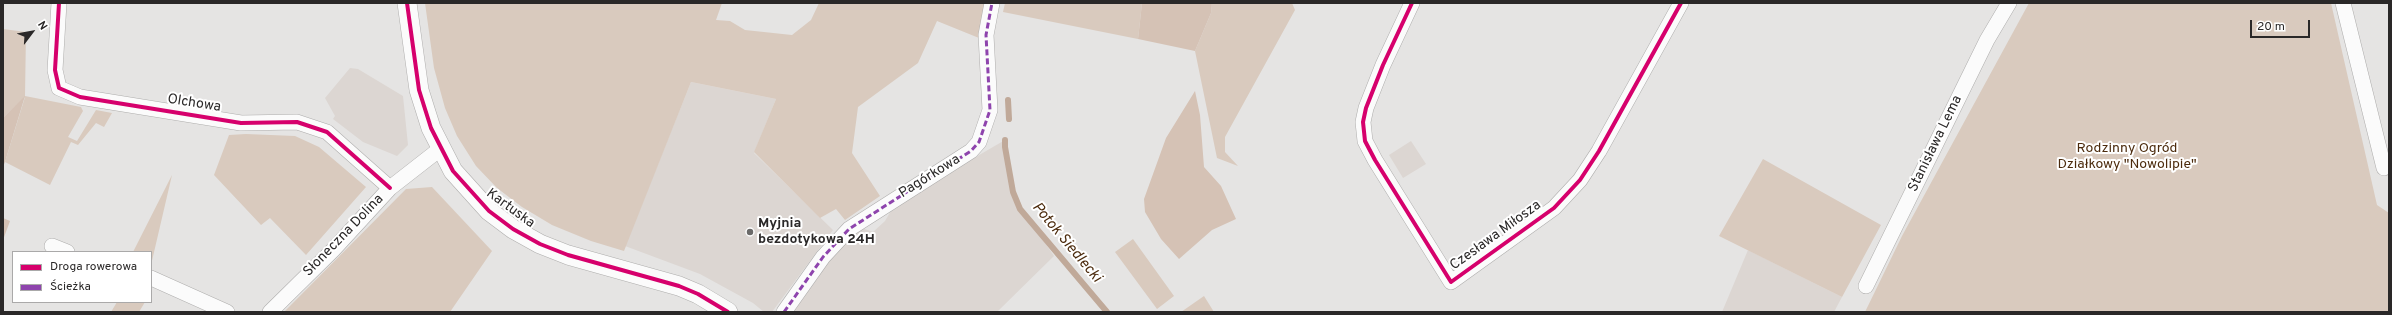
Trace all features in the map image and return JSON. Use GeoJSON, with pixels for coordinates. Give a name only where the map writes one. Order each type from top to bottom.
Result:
{"type":"FeatureCollection","features":[{"type":"Feature","properties":{"kind":"street","name":"Olchowa"},"geometry":{"type":"LineString","coordinates":[[59,3],[54,70],[59,88],[80,97],[241,123],[298,122],[327,132],[390,188]]}},
{"type":"Feature","properties":{"kind":"street","name":"Kartuska"},"geometry":{"type":"LineString","coordinates":[[407,3],[419,90],[424,108],[440,149],[453,171],[470,192],[489,211],[513,229],[540,244],[568,255],[679,286],[728,312]]}},
{"type":"Feature","properties":{"kind":"street","name":"Pagórkowa"},"geometry":{"type":"LineString","coordinates":[[784,312],[823,257],[849,229],[971,151],[979,142],[990,110],[986,35],[992,3]]}},
{"type":"Feature","properties":{"kind":"street","name":"Czesława Miłosza"},"geometry":{"type":"LineString","coordinates":[[1412,3],[1383,64],[1366,108],[1363,122],[1365,141],[1375,160],[1452,282],[1554,208],[1580,180],[1599,151],[1681,3]]}},
{"type":"Feature","properties":{"kind":"street","name":"Stanisława Lema"},"geometry":{"type":"LineString","coordinates":[[1866,286],[1983,47],[2009,3]]}},
{"type":"Feature","properties":{"kind":"street"},"geometry":{"type":"LineString","coordinates":[[2343,3],[2384,168]]}},
{"type":"Feature","properties":{"kind":"street","name":"Słoneczna Dolina"},"geometry":{"type":"LineString","coordinates":[[270,312],[333,250],[390,188],[440,149]]}},
{"type":"Feature","properties":{"kind":"street"},"geometry":{"type":"LineString","coordinates":[[52,246],[64,251]]}},
{"type":"Feature","properties":{"kind":"street"},"geometry":{"type":"LineString","coordinates":[[152,278],[226,312]]}},
{"type":"Feature","properties":{"kind":"shaded area"},"geometry":{"type":"Polygon","coordinates":[[[1142,3],[1212,3],[1211,13],[1195,51],[1138,39],[1142,3]]]}},
{"type":"Feature","properties":{"kind":"shaded area"},"geometry":{"type":"Polygon","coordinates":[[[350,68],[358,69],[403,96],[408,145],[397,156],[363,142],[333,119],[335,116],[325,98],[350,68]]]}},
{"type":"Feature","properties":{"kind":"shaded area"},"geometry":{"type":"Polygon","coordinates":[[[691,82],[776,99],[754,153],[833,230],[772,312],[764,312],[753,303],[700,274],[625,246],[691,82]]]}},
{"type":"Feature","properties":{"kind":"shaded area"},"geometry":{"type":"Polygon","coordinates":[[[1195,91],[1200,115],[1204,167],[1221,186],[1236,219],[1212,230],[1179,259],[1161,239],[1145,212],[1144,199],[1166,138],[1195,91]]]}},
{"type":"Feature","properties":{"kind":"shaded area"},"geometry":{"type":"Polygon","coordinates":[[[25,96],[5,162],[3,167],[3,118],[25,96]]]}},
{"type":"Feature","properties":{"kind":"shaded area"},"geometry":{"type":"Polygon","coordinates":[[[1005,140],[1011,193],[1054,256],[997,312],[793,312],[832,256],[862,228],[873,232],[885,221],[895,204],[1005,140]]]}},
{"type":"Feature","properties":{"kind":"shaded area"},"geometry":{"type":"Polygon","coordinates":[[[1411,141],[1426,164],[1403,178],[1389,155],[1411,141]]]}},
{"type":"Feature","properties":{"kind":"shaded area"},"geometry":{"type":"Polygon","coordinates":[[[3,218],[10,221],[3,240],[3,218]]]}},
{"type":"Feature","properties":{"kind":"shaded area"},"geometry":{"type":"Polygon","coordinates":[[[1748,250],[1842,297],[1834,312],[1722,312],[1748,250]]]}},
{"type":"Feature","properties":{"kind":"green space"},"geometry":{"type":"Polygon","coordinates":[[[425,3],[722,3],[716,20],[730,21],[745,30],[792,35],[811,20],[819,3],[986,3],[979,38],[937,21],[918,63],[858,107],[852,153],[880,196],[845,220],[836,209],[820,218],[754,152],[776,99],[691,82],[624,251],[591,241],[552,225],[522,207],[497,188],[476,166],[457,136],[445,108],[434,68],[425,3]]]}},
{"type":"Feature","properties":{"kind":"green space"},"geometry":{"type":"Polygon","coordinates":[[[1005,3],[1142,3],[1138,39],[1003,12],[1005,3]]]}},
{"type":"Feature","properties":{"kind":"green space"},"geometry":{"type":"Polygon","coordinates":[[[1212,3],[1292,3],[1295,10],[1225,137],[1225,152],[1238,166],[1217,158],[1195,51],[1211,13],[1212,3]]]}},
{"type":"Feature","properties":{"kind":"green space","name":"Rodzinny Ogród Działkowy \"Nowolipie\""},"geometry":{"type":"Polygon","coordinates":[[[2029,3],[2331,3],[2377,205],[2389,213],[2389,312],[1865,312],[1902,236],[2029,3]]]}},
{"type":"Feature","properties":{"kind":"green space"},"geometry":{"type":"Polygon","coordinates":[[[3,29],[26,32],[25,96],[81,107],[83,111],[68,137],[77,141],[96,110],[112,113],[104,127],[96,123],[78,145],[71,142],[50,185],[5,162],[25,97],[3,118],[3,29]]]}},
{"type":"Feature","properties":{"kind":"green space"},"geometry":{"type":"Polygon","coordinates":[[[246,134],[295,136],[319,147],[366,187],[306,255],[270,218],[261,225],[214,175],[229,135],[246,134]]]}},
{"type":"Feature","properties":{"kind":"green space"},"geometry":{"type":"Polygon","coordinates":[[[1763,159],[1881,225],[1842,297],[1719,236],[1763,159]]]}},
{"type":"Feature","properties":{"kind":"green space"},"geometry":{"type":"Polygon","coordinates":[[[172,175],[152,261],[152,251],[134,251],[172,175]]]}},
{"type":"Feature","properties":{"kind":"green space"},"geometry":{"type":"Polygon","coordinates":[[[432,187],[492,251],[450,312],[284,312],[406,189],[432,187]]]}},
{"type":"Feature","properties":{"kind":"green space"},"geometry":{"type":"Polygon","coordinates":[[[1133,239],[1174,296],[1157,309],[1115,252],[1133,239]]]}},
{"type":"Feature","properties":{"kind":"green space"},"geometry":{"type":"Polygon","coordinates":[[[1204,296],[1214,312],[1181,312],[1204,296]]]}},
{"type":"Feature","properties":{"kind":"green space"},"geometry":{"type":"Polygon","coordinates":[[[116,303],[144,303],[139,312],[111,312],[116,303]]]}},
{"type":"Feature","properties":{"kind":"waterway","name":"Potok Siedlecki"},"geometry":{"type":"LineString","coordinates":[[1008,100],[1009,119]]}},
{"type":"Feature","properties":{"kind":"waterway","name":"Potok Siedlecki"},"geometry":{"type":"LineString","coordinates":[[1005,140],[1013,192],[1020,209],[1107,312]]}},
{"type":"Feature","properties":{"kind":"marked path"},"geometry":{"type":"LineString","coordinates":[[784,312],[823,257],[849,229],[971,151],[979,142],[990,110],[986,35],[992,3]]}},
{"type":"Feature","properties":{"kind":"cycle path"},"geometry":{"type":"LineString","coordinates":[[59,3],[55,70],[59,88],[80,97],[241,123],[297,122],[327,132],[390,188]]}},
{"type":"Feature","properties":{"kind":"cycle path"},"geometry":{"type":"LineString","coordinates":[[407,3],[419,90],[431,128],[453,171],[489,211],[513,229],[540,244],[568,255],[679,286],[698,294],[728,312]]}},
{"type":"Feature","properties":{"kind":"cycle path"},"geometry":{"type":"LineString","coordinates":[[1412,3],[1383,65],[1366,108],[1363,122],[1365,141],[1375,160],[1451,282],[1554,208],[1580,180],[1599,151],[1681,3]]}},
{"type":"Feature","properties":{"kind":"place","name":"Myjnia bezdotykowa 24H"},"geometry":{"type":"Point","coordinates":[750,232]}}]}
